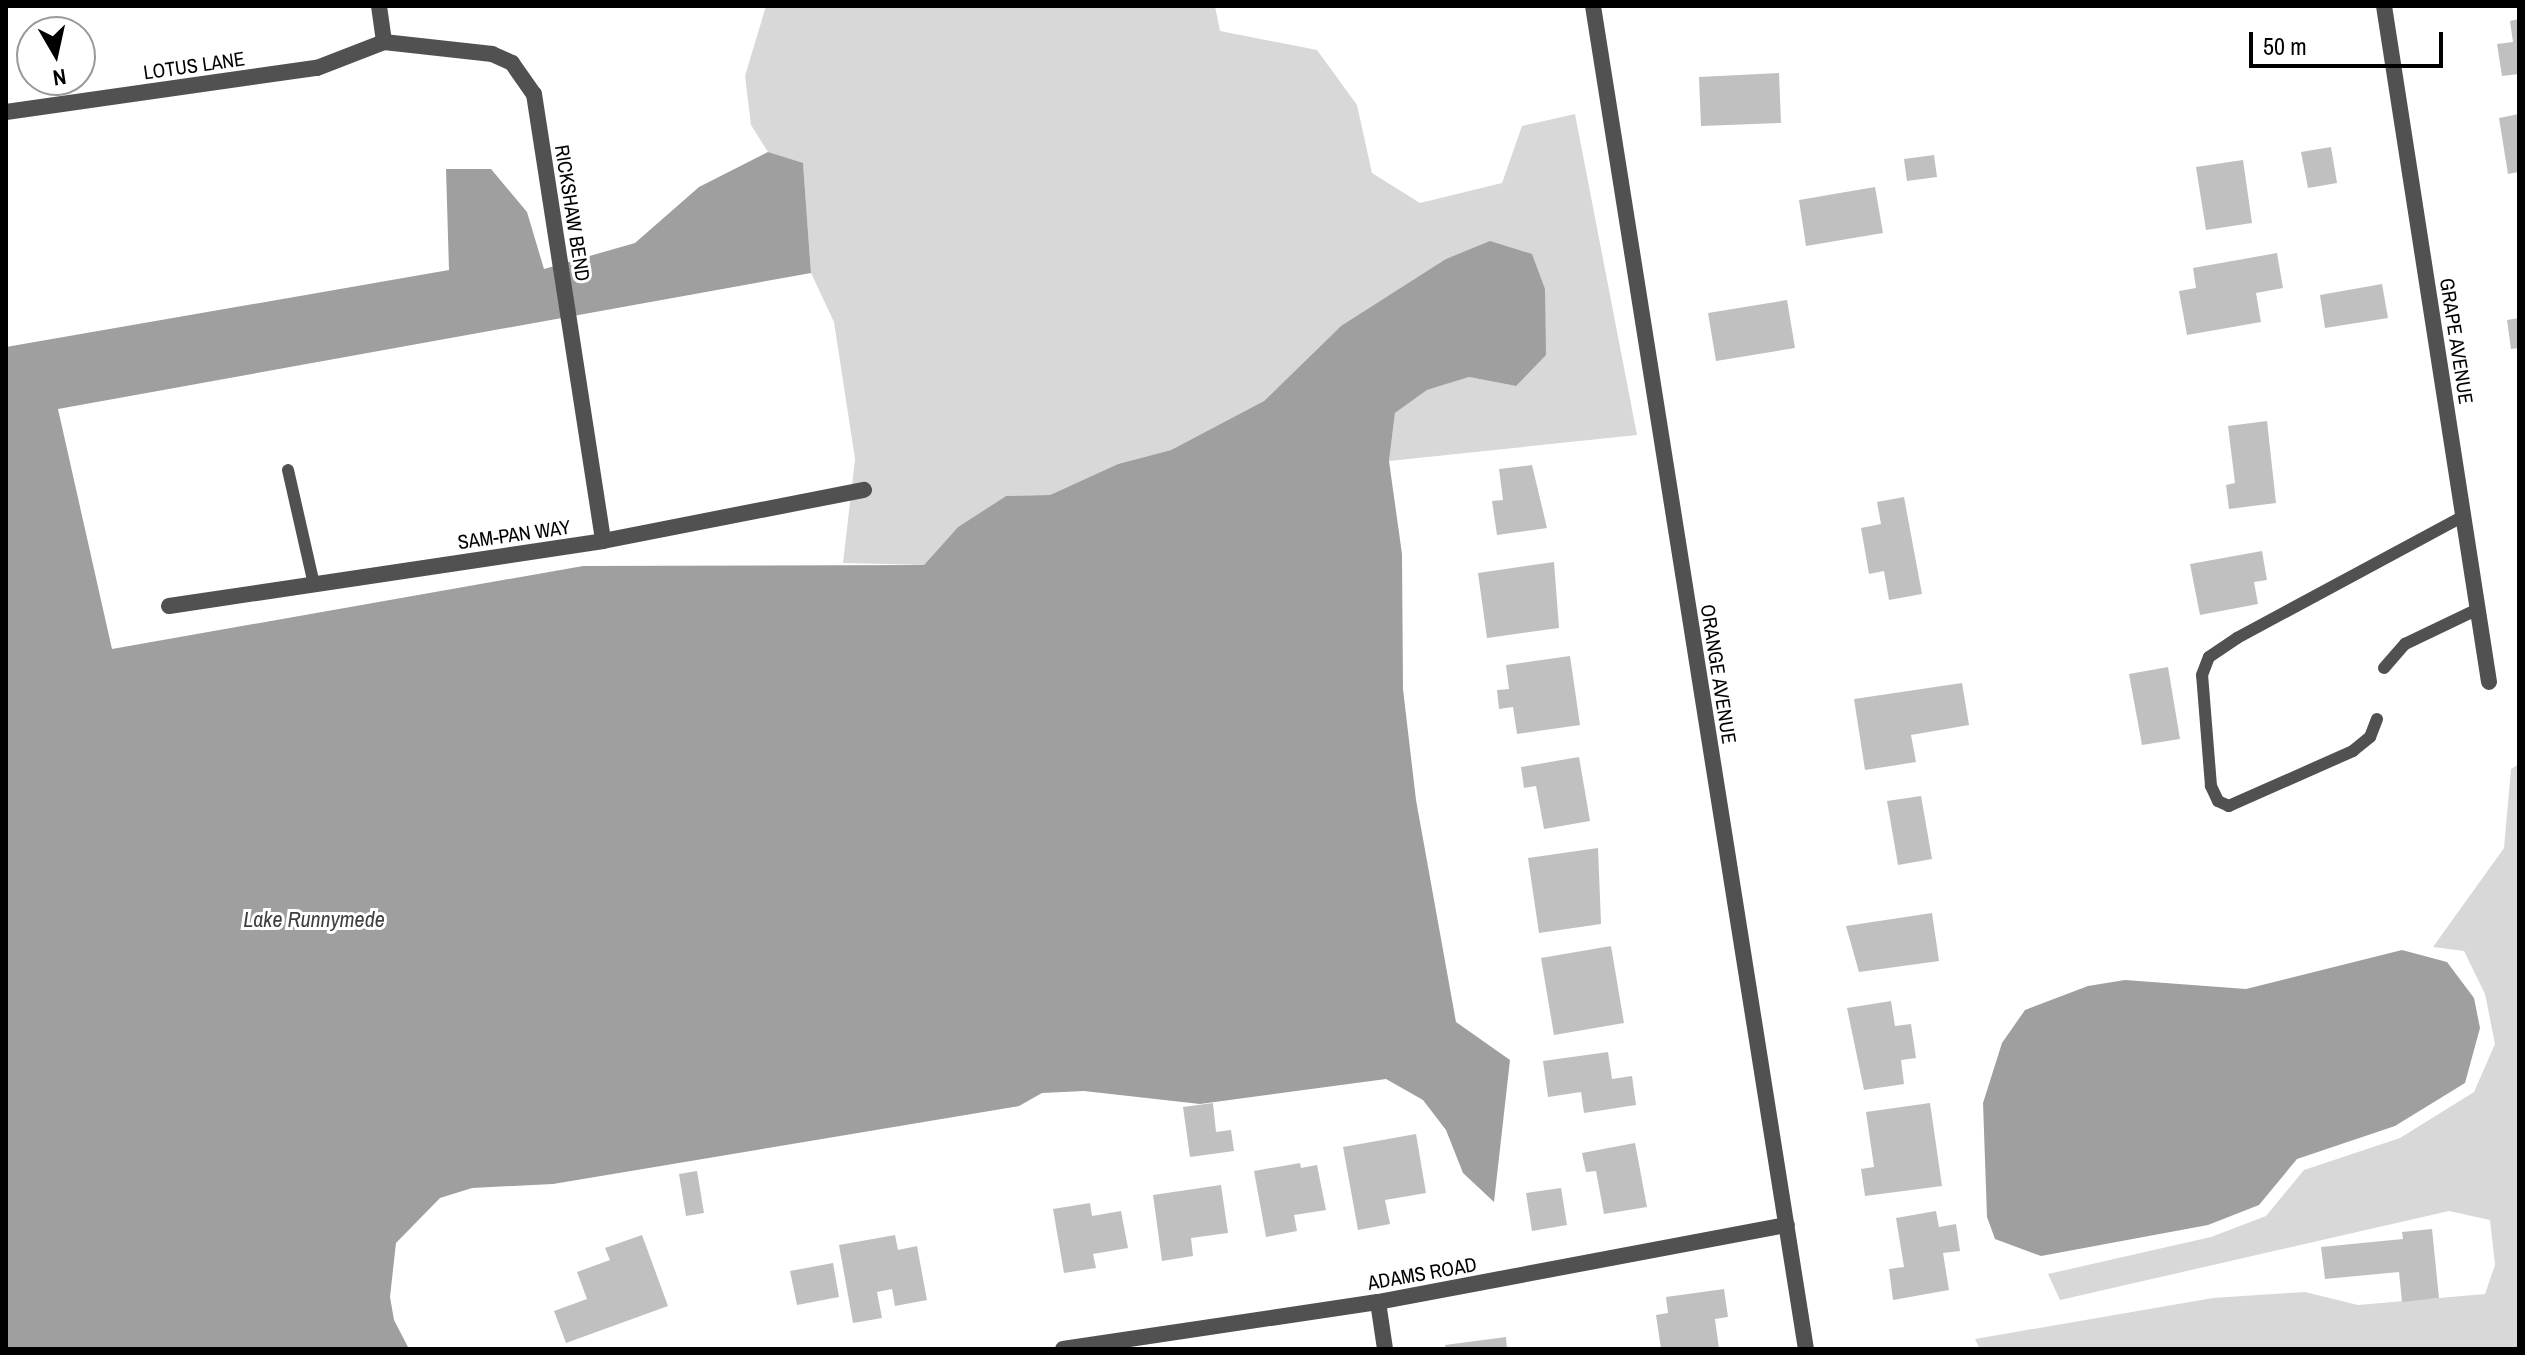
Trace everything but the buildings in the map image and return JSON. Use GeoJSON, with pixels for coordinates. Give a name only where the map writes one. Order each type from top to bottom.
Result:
{"type":"FeatureCollection","features":[{"type":"Feature","properties":{"kind":"street"},"geometry":{"type":"LineString","coordinates":[[379,6],[384,42]]}},
{"type":"Feature","properties":{"kind":"street","name":"ORANGE AVENUE"},"geometry":{"type":"LineString","coordinates":[[1593,6],[1806,1349]]}},
{"type":"Feature","properties":{"kind":"street","name":"GRAPE AVENUE"},"geometry":{"type":"LineString","coordinates":[[2384,6],[2489,682]]}},
{"type":"Feature","properties":{"kind":"street","name":"LOTUS LANE"},"geometry":{"type":"LineString","coordinates":[[6,112],[317,68],[384,42]]}},
{"type":"Feature","properties":{"kind":"street","name":"RICKSHAW BEND"},"geometry":{"type":"LineString","coordinates":[[384,42],[492,54],[512,63],[534,94],[603,541]]}},
{"type":"Feature","properties":{"kind":"street","name":"SAM-PAN WAY"},"geometry":{"type":"LineString","coordinates":[[169,606],[603,541],[864,490]]}},
{"type":"Feature","properties":{"kind":"street","name":"ADAMS ROAD"},"geometry":{"type":"LineString","coordinates":[[1063,1349],[1378,1302],[1787,1225]]}},
{"type":"Feature","properties":{"kind":"street"},"geometry":{"type":"LineString","coordinates":[[1378,1302],[1385,1349]]}},
{"type":"Feature","properties":{"kind":"lane"},"geometry":{"type":"LineString","coordinates":[[288,470],[314,584]]}},
{"type":"Feature","properties":{"kind":"lane"},"geometry":{"type":"LineString","coordinates":[[2377,719],[2370,737],[2353,751],[2229,806],[2218,801],[2211,786],[2202,675],[2209,657],[2237,638],[2464,516]]}},
{"type":"Feature","properties":{"kind":"lane"},"geometry":{"type":"LineString","coordinates":[[2384,668],[2405,644],[2478,609]]}},
{"type":"Feature","properties":{"kind":"shaded area"},"geometry":{"type":"Polygon","coordinates":[[[766,6],[1215,6],[1220,31],[1317,50],[1357,105],[1372,173],[1420,203],[1502,183],[1522,126],[1575,114],[1637,435],[1389,461],[1395,413],[1427,390],[1469,377],[1516,386],[1341,326],[1264,401],[1171,450],[1118,464],[1050,495],[1006,496],[958,527],[924,565],[843,563],[855,459],[834,322],[811,273],[803,164],[768,152],[751,125],[745,76],[766,6]]]}},
{"type":"Feature","properties":{"kind":"shaded area"},"geometry":{"type":"Polygon","coordinates":[[[2519,764],[2519,1349],[1980,1349],[1975,1339],[2213,1298],[2305,1292],[2358,1305],[2485,1294],[2495,1265],[2490,1220],[2449,1211],[2060,1300],[2048,1274],[2211,1237],[2266,1216],[2304,1170],[2400,1138],[2474,1092],[2495,1044],[2485,994],[2464,951],[2433,947],[2504,848],[2511,769],[2519,764]]]}},
{"type":"Feature","properties":{"kind":"water","name":"Lake Runnymede"},"geometry":{"type":"Polygon","coordinates":[[[768,152],[803,163],[811,273],[58,409],[112,649],[583,566],[924,565],[958,527],[1006,496],[1050,495],[1118,464],[1171,450],[1264,401],[1341,326],[1446,259],[1490,241],[1532,254],[1545,289],[1546,355],[1516,386],[1469,377],[1427,390],[1395,413],[1389,461],[1402,554],[1403,689],[1416,800],[1456,1022],[1510,1060],[1494,1202],[1463,1173],[1446,1130],[1423,1100],[1386,1079],[1200,1104],[1084,1091],[1042,1093],[1019,1106],[553,1184],[472,1188],[440,1198],[396,1243],[390,1297],[394,1320],[409,1349],[6,1349],[6,347],[449,270],[446,169],[491,169],[527,212],[544,269],[635,243],[699,187],[768,152]]]}},
{"type":"Feature","properties":{"kind":"water"},"geometry":{"type":"Polygon","coordinates":[[[2402,950],[2447,962],[2474,998],[2480,1028],[2465,1083],[2395,1126],[2297,1159],[2259,1205],[2208,1225],[2041,1256],[1995,1239],[1987,1217],[1983,1103],[2002,1043],[2025,1010],[2088,986],[2125,980],[2246,989],[2402,950]]]}}]}
